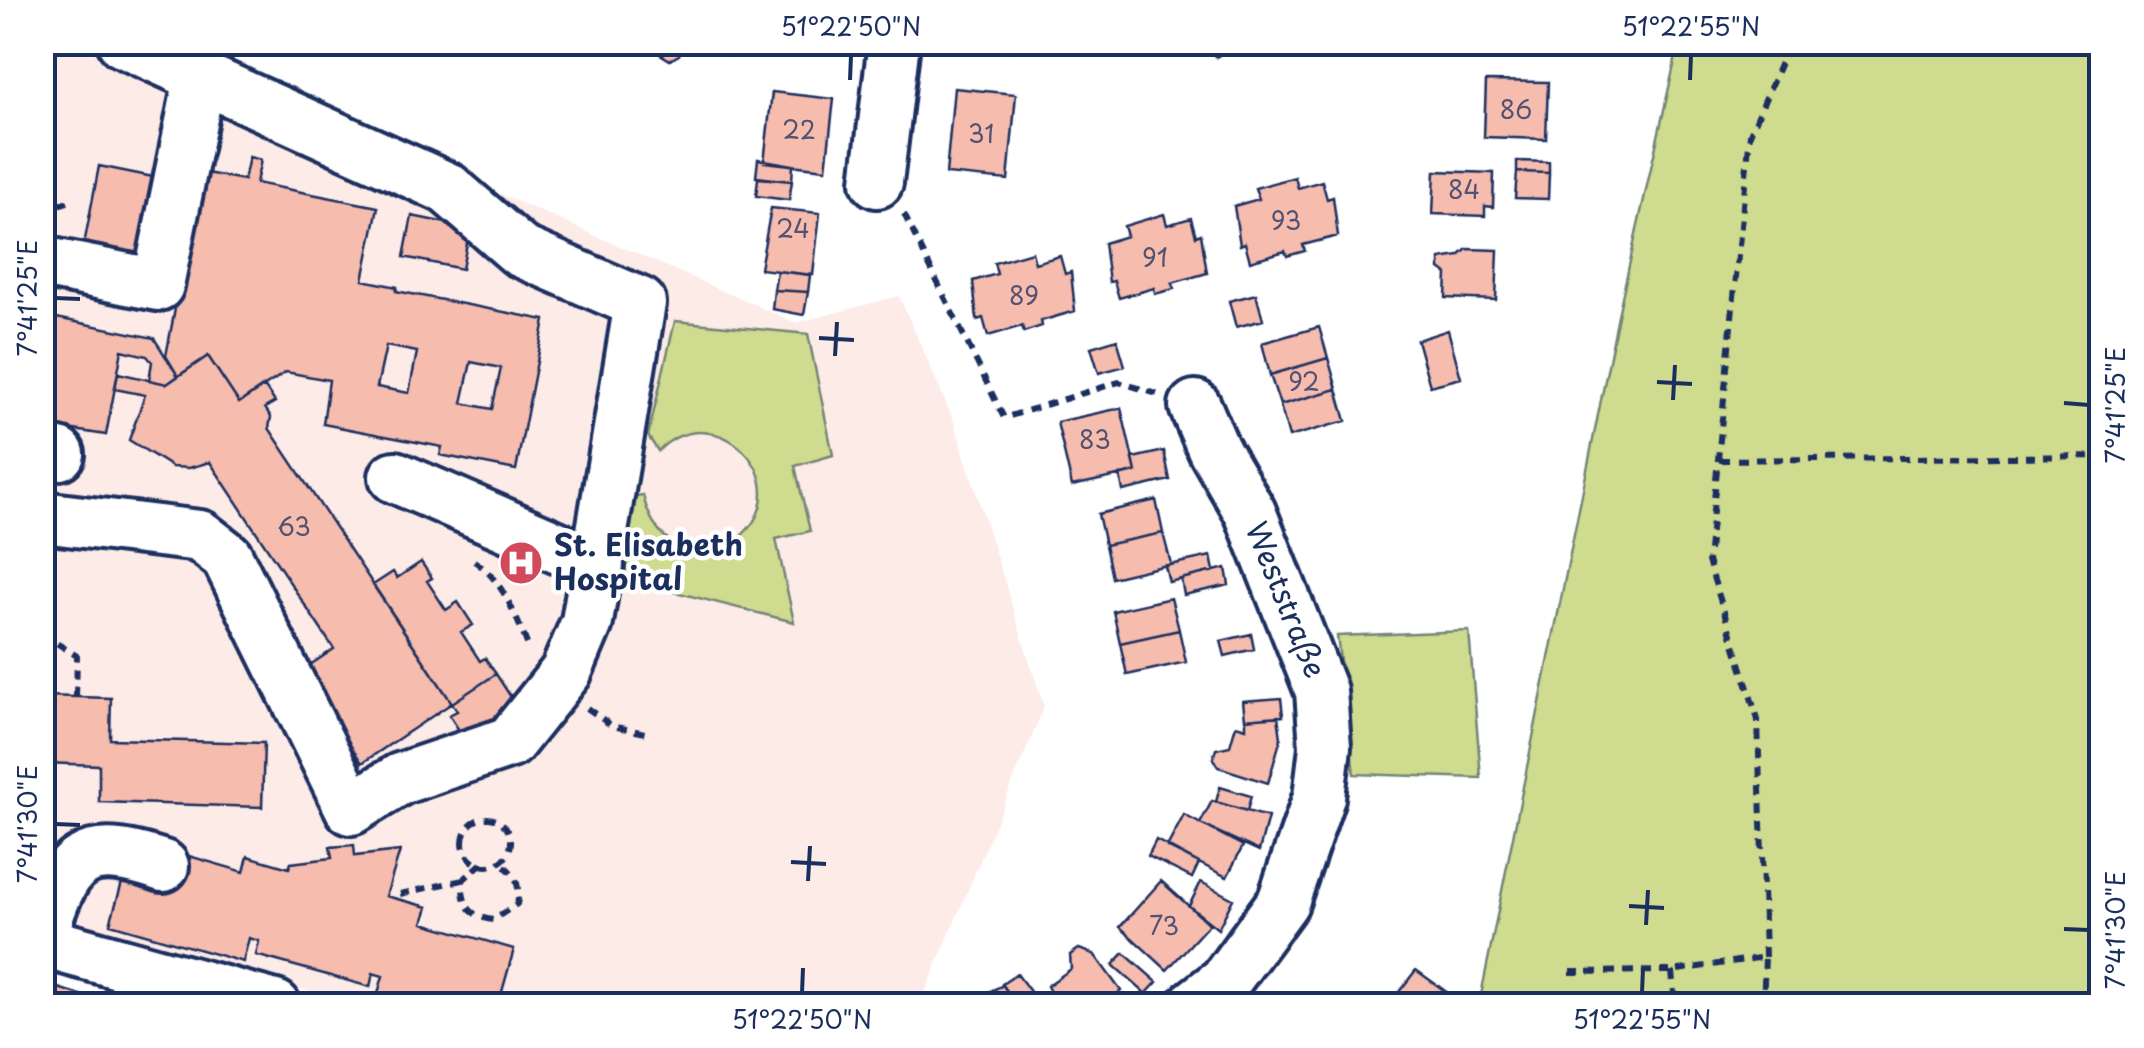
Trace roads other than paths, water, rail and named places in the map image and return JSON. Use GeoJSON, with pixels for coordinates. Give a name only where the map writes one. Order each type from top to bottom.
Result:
{"type":"FeatureCollection","features":[{"type":"Feature","properties":{"kind":"street"},"geometry":{"type":"LineString","coordinates":[[42,517],[200,536],[227,557],[351,809],[400,779],[510,742],[566,672],[587,622],[598,565],[628,469],[640,303],[520,252],[447,188],[123,42]]}},
{"type":"Feature","properties":{"kind":"street"},"geometry":{"type":"LineString","coordinates":[[878,182],[894,42]]}},
{"type":"Feature","properties":{"kind":"street"},"geometry":{"type":"LineString","coordinates":[[42,262],[158,285],[200,78]]}},
{"type":"Feature","properties":{"kind":"street","name":"Weststraße"},"geometry":{"type":"LineString","coordinates":[[1193,1006],[1225,981],[1283,902],[1320,797],[1325,747],[1321,691],[1250,512],[1214,450],[1196,406]]}},
{"type":"Feature","properties":{"kind":"street"},"geometry":{"type":"LineString","coordinates":[[395,477],[598,565]]}},
{"type":"Feature","properties":{"kind":"street"},"geometry":{"type":"LineString","coordinates":[[163,866],[117,852],[80,858],[65,873],[42,938],[275,1006]]}},
{"type":"Feature","properties":{"kind":"place","name":"St. Elisabeth Hospital"},"geometry":{"type":"Point","coordinates":[521,563]}}]}
